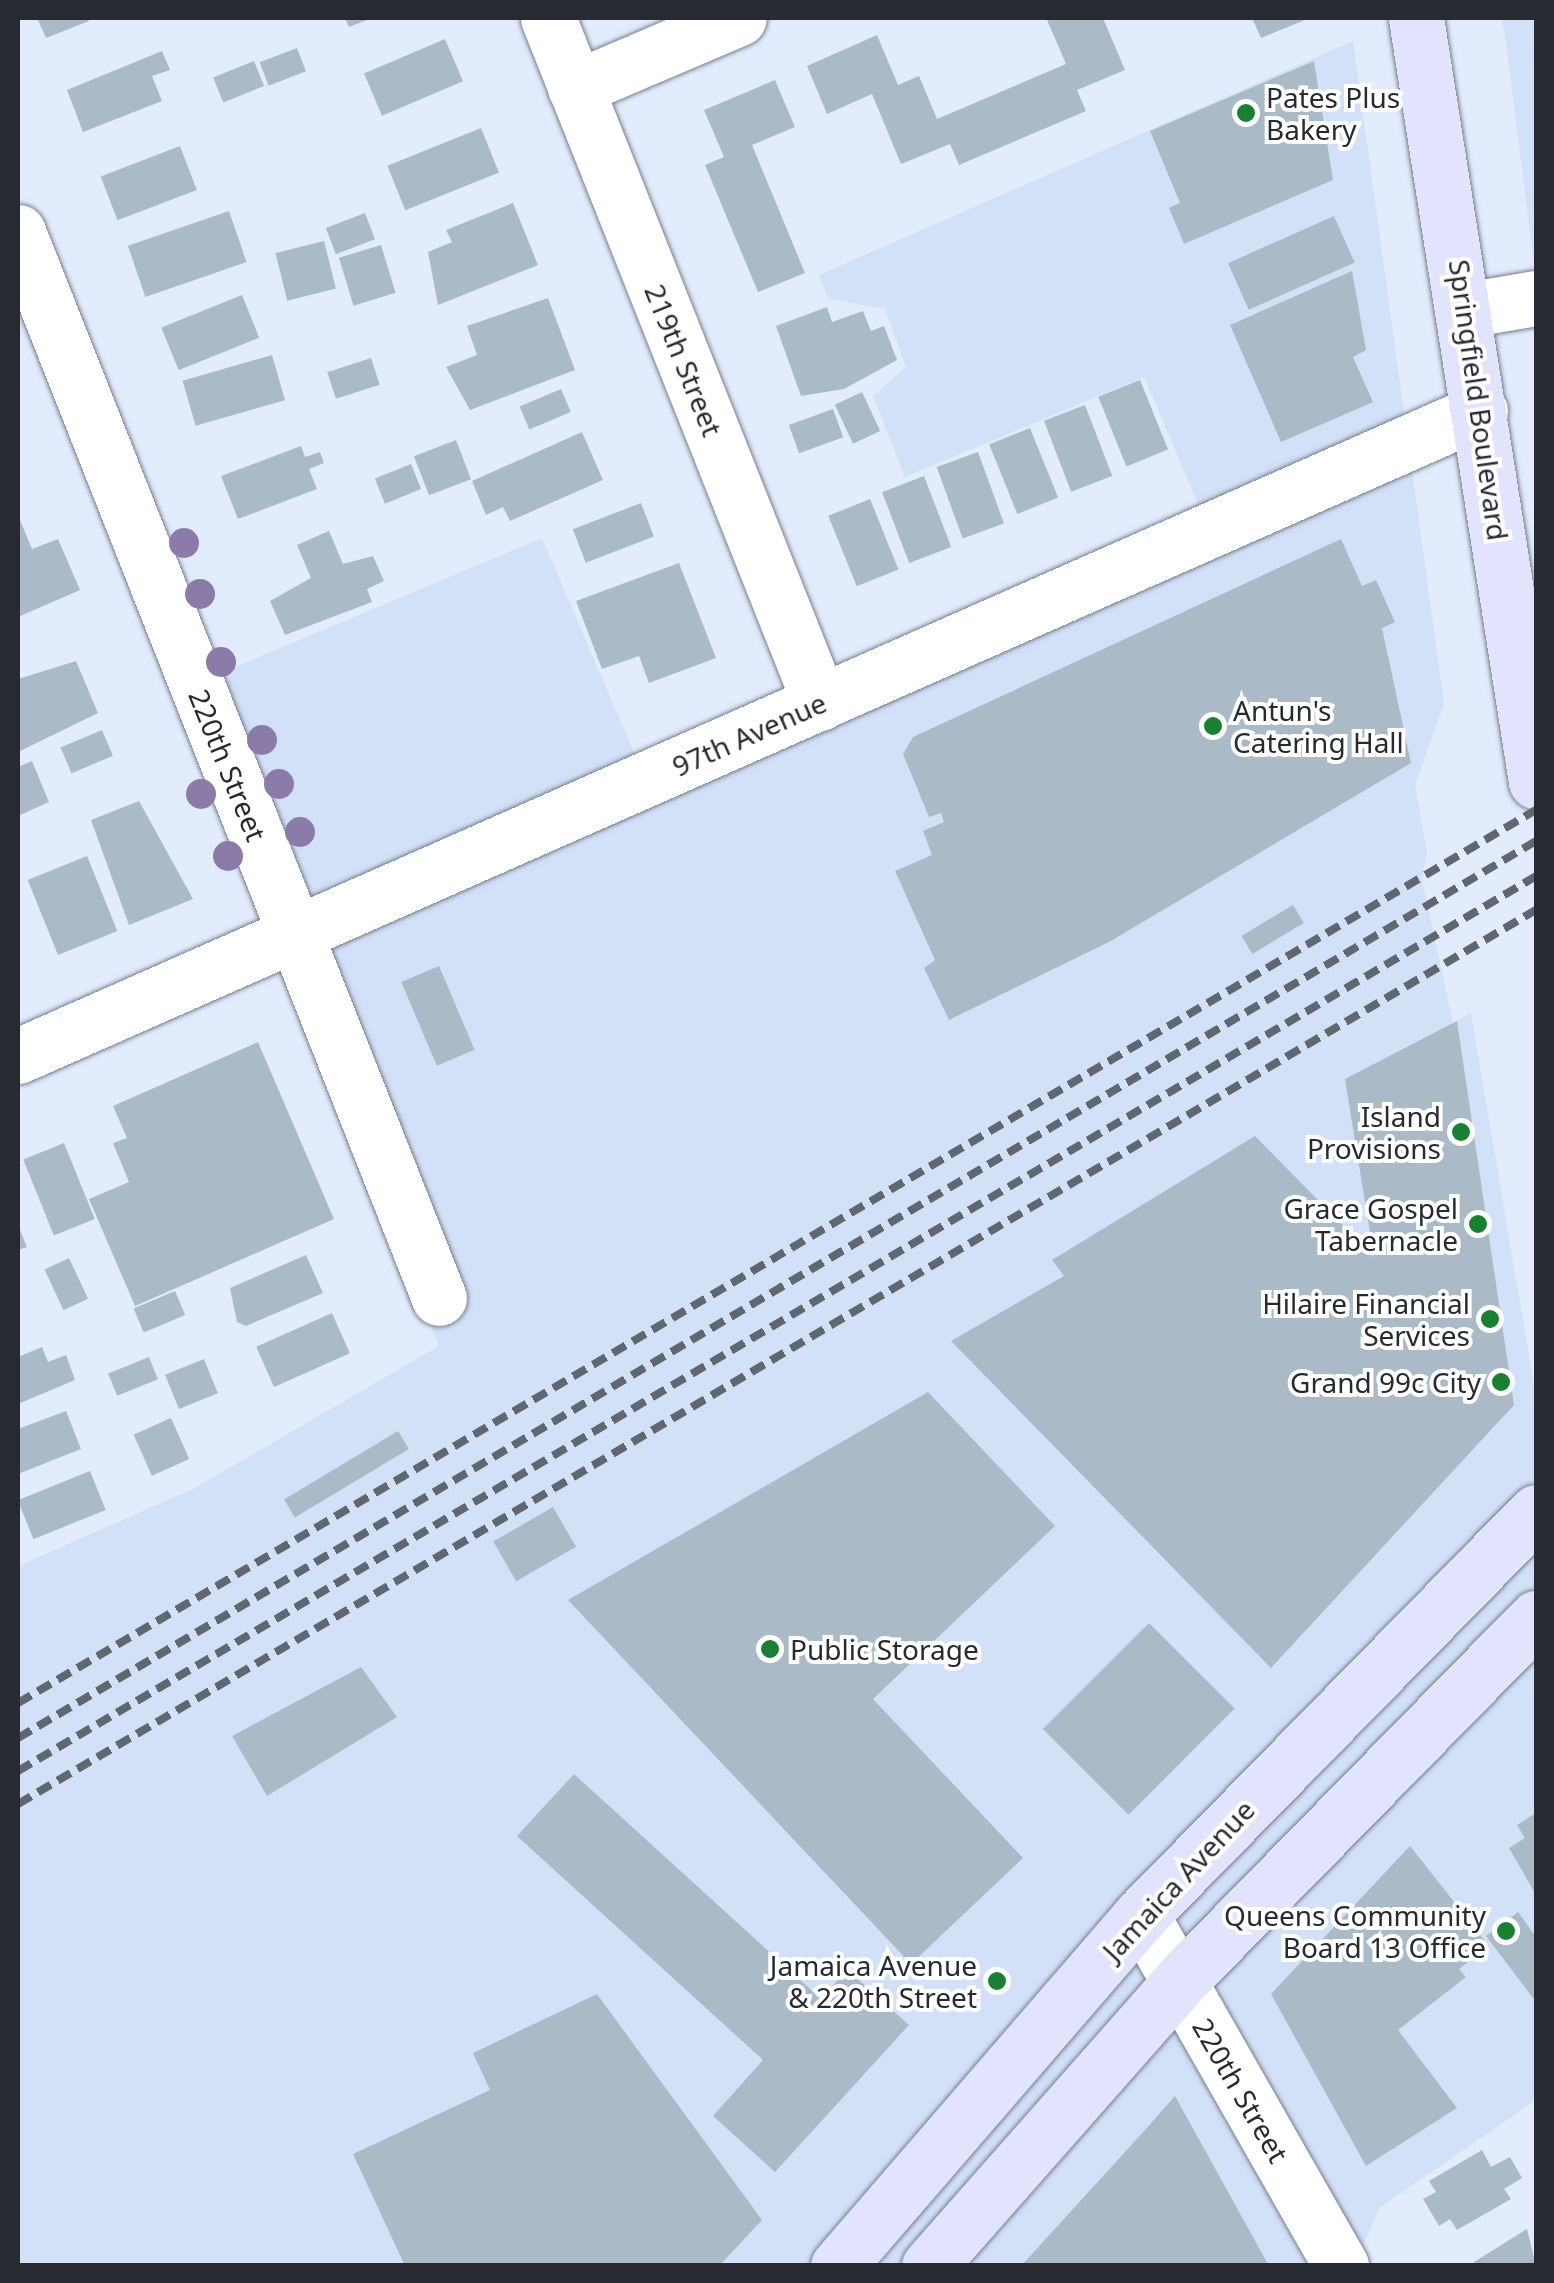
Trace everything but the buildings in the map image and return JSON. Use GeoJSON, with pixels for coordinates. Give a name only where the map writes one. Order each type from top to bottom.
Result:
{"type":"FeatureCollection","features":[{"type":"Feature","properties":{"kind":"main road","name":"Springfield Boulevard"},"geometry":{"type":"LineString","coordinates":[[1416,18],[1466,310],[1536,782]]}},
{"type":"Feature","properties":{"kind":"main road","name":"Jamaica Avenue"},"geometry":{"type":"LineString","coordinates":[[838,2266],[1141,1914],[1536,1512]]}},
{"type":"Feature","properties":{"kind":"main road"},"geometry":{"type":"LineString","coordinates":[[930,2266],[1179,1982],[1536,1618]]}},
{"type":"Feature","properties":{"kind":"street","name":"219th Street"},"geometry":{"type":"LineString","coordinates":[[548,18],[820,703]]}},
{"type":"Feature","properties":{"kind":"street"},"geometry":{"type":"LineString","coordinates":[[575,88],[739,18]]}},
{"type":"Feature","properties":{"kind":"street","name":"220th Street"},"geometry":{"type":"LineString","coordinates":[[18,232],[439,1298]]}},
{"type":"Feature","properties":{"kind":"street"},"geometry":{"type":"LineString","coordinates":[[1466,310],[1536,298]]}},
{"type":"Feature","properties":{"kind":"street","name":"97th Avenue"},"geometry":{"type":"LineString","coordinates":[[18,1056],[1480,410]]}},
{"type":"Feature","properties":{"kind":"street","name":"220th Street"},"geometry":{"type":"LineString","coordinates":[[1141,1914],[1341,2266]]}},
{"type":"Feature","properties":{"kind":"shaded area"},"geometry":{"type":"Polygon","coordinates":[[[1501,18],[1536,18],[1536,279],[1505,35],[1501,18]]]}},
{"type":"Feature","properties":{"kind":"shaded area"},"geometry":{"type":"Polygon","coordinates":[[[1353,41],[1444,703],[1415,785],[1427,851],[1422,879],[1453,1023],[1471,1013],[1536,1397],[1536,2100],[1379,2208],[1355,2265],[18,2265],[18,1566],[193,1489],[439,1346],[171,694],[542,538],[641,769],[1202,513],[1144,377],[905,477],[873,396],[906,367],[885,309],[829,299],[819,275],[1353,41]]]}},
{"type":"Feature","properties":{"kind":"railway"},"geometry":{"type":"LineString","coordinates":[[18,1703],[1536,810]]}},
{"type":"Feature","properties":{"kind":"railway"},"geometry":{"type":"LineString","coordinates":[[18,1738],[1536,841]]}},
{"type":"Feature","properties":{"kind":"railway"},"geometry":{"type":"LineString","coordinates":[[18,1771],[1536,876]]}},
{"type":"Feature","properties":{"kind":"railway"},"geometry":{"type":"LineString","coordinates":[[18,1804],[1536,910]]}},
{"type":"Feature","properties":{"kind":"place","name":"Pates Plus Bakery"},"geometry":{"type":"Point","coordinates":[1246,113]}},
{"type":"Feature","properties":{"kind":"place","name":"Antun's Catering Hall"},"geometry":{"type":"Point","coordinates":[1213,726]}},
{"type":"Feature","properties":{"kind":"place","name":"Island Provisions"},"geometry":{"type":"Point","coordinates":[1461,1132]}},
{"type":"Feature","properties":{"kind":"place","name":"Grace Gospel Tabernacle"},"geometry":{"type":"Point","coordinates":[1478,1224]}},
{"type":"Feature","properties":{"kind":"place","name":"Hilaire Financial Services"},"geometry":{"type":"Point","coordinates":[1490,1319]}},
{"type":"Feature","properties":{"kind":"place","name":"Grand 99c City"},"geometry":{"type":"Point","coordinates":[1501,1382]}},
{"type":"Feature","properties":{"kind":"place","name":"Public Storage"},"geometry":{"type":"Point","coordinates":[770,1649]}},
{"type":"Feature","properties":{"kind":"place","name":"Queens Community Board 13 Office"},"geometry":{"type":"Point","coordinates":[1506,1931]}},
{"type":"Feature","properties":{"kind":"place","name":"Jamaica Avenue & 220th Street"},"geometry":{"type":"Point","coordinates":[997,1981]}}]}
